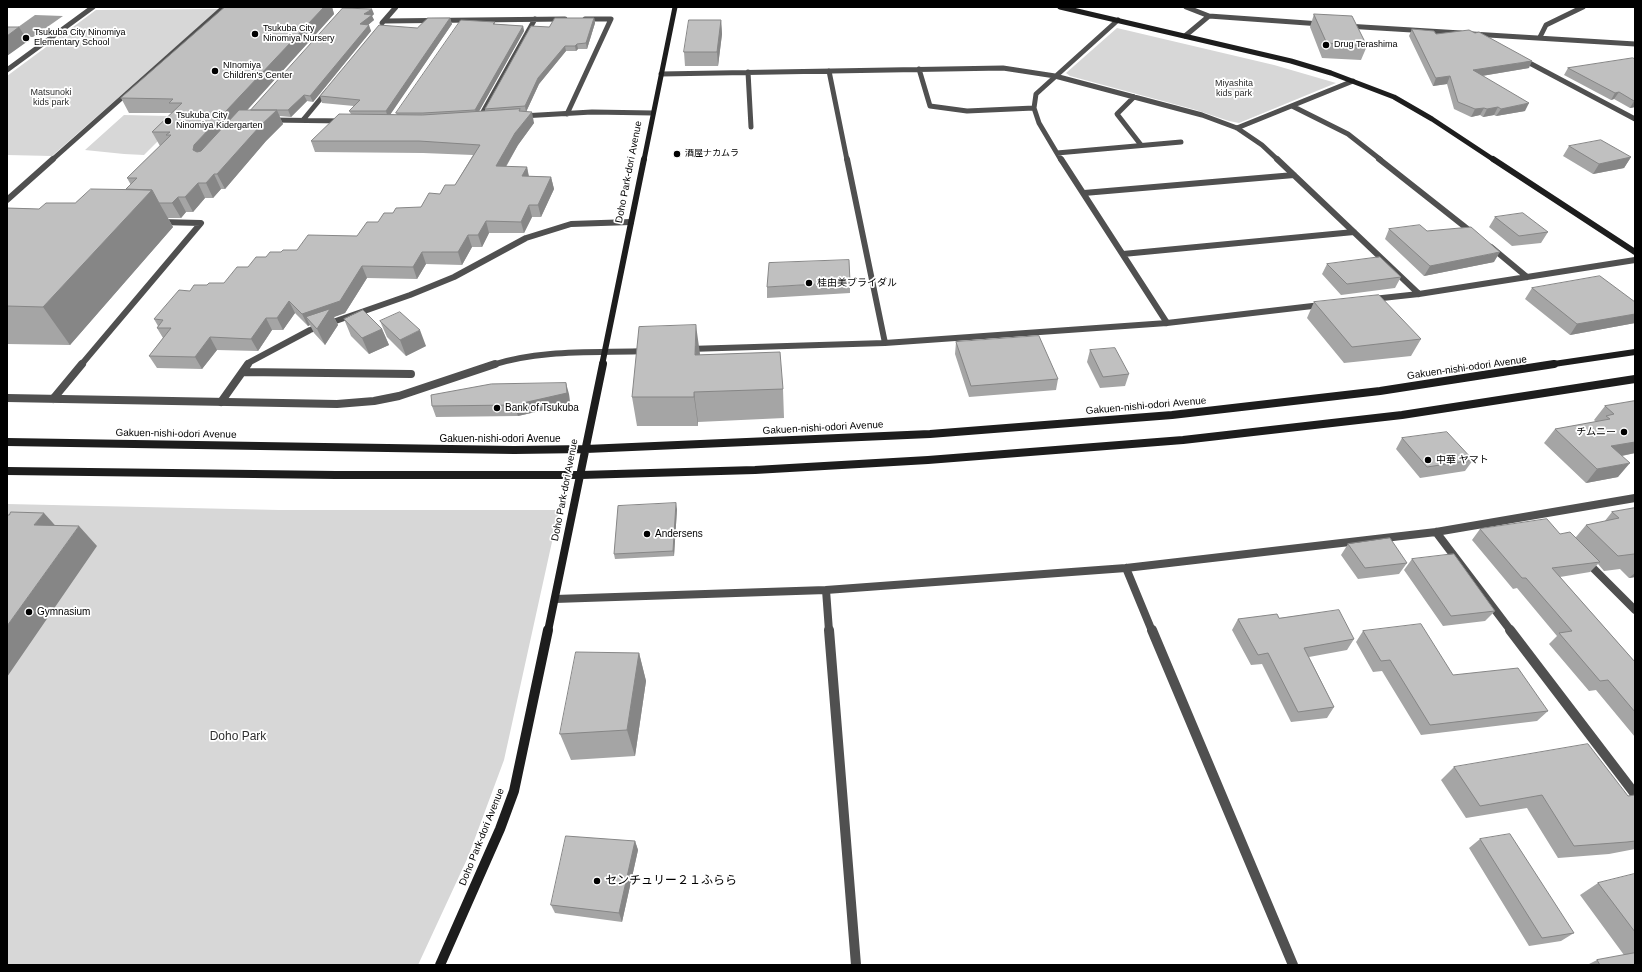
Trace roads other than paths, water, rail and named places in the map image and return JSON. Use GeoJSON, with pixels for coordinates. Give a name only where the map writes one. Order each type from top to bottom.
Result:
{"type":"FeatureCollection","features":[{"type":"Feature","properties":{"kind":"main road","name":"Doho Park-dori Avenue"},"geometry":{"type":"LineString","coordinates":[[440,965],[500,829],[514,790],[586,449],[675,7]]}},
{"type":"Feature","properties":{"kind":"main road"},"geometry":{"type":"LineString","coordinates":[[1060,7],[1291,61],[1354,81],[1394,97],[1432,118],[1635,252]]}},
{"type":"Feature","properties":{"kind":"main road","name":"Gakuen-nishi-odori Avenue"},"geometry":{"type":"LineString","coordinates":[[7,442],[514,450],[586,449],[930,434],[1172,415],[1380,390],[1635,352]]}},
{"type":"Feature","properties":{"kind":"main road"},"geometry":{"type":"LineString","coordinates":[[7,471],[336,475],[580,475],[755,470],[928,460],[1183,440],[1402,415],[1635,379]]}},
{"type":"Feature","properties":{"kind":"street"},"geometry":{"type":"LineString","coordinates":[[7,70],[93,7]]}},
{"type":"Feature","properties":{"kind":"street"},"geometry":{"type":"LineString","coordinates":[[7,200],[224,7]]}},
{"type":"Feature","properties":{"kind":"street"},"geometry":{"type":"LineString","coordinates":[[380,27],[396,7]]}},
{"type":"Feature","properties":{"kind":"street"},"geometry":{"type":"LineString","coordinates":[[1186,7],[1209,16],[1328,25]]}},
{"type":"Feature","properties":{"kind":"street"},"geometry":{"type":"LineString","coordinates":[[1540,37],[1546,25],[1583,7]]}},
{"type":"Feature","properties":{"kind":"street"},"geometry":{"type":"LineString","coordinates":[[1185,36],[1209,16]]}},
{"type":"Feature","properties":{"kind":"street"},"geometry":{"type":"LineString","coordinates":[[479,119],[535,19]]}},
{"type":"Feature","properties":{"kind":"street"},"geometry":{"type":"LineString","coordinates":[[384,21],[573,19]]}},
{"type":"Feature","properties":{"kind":"street"},"geometry":{"type":"LineString","coordinates":[[568,114],[611,19],[581,19]]}},
{"type":"Feature","properties":{"kind":"street"},"geometry":{"type":"LineString","coordinates":[[456,26],[460,20]]}},
{"type":"Feature","properties":{"kind":"street"},"geometry":{"type":"LineString","coordinates":[[1118,20],[1054,76],[1036,94],[1034,108],[1039,122],[1057,153],[1167,323]]}},
{"type":"Feature","properties":{"kind":"street"},"geometry":{"type":"LineString","coordinates":[[1344,26],[1635,44]]}},
{"type":"Feature","properties":{"kind":"street"},"geometry":{"type":"LineString","coordinates":[[1476,34],[1489,42]]}},
{"type":"Feature","properties":{"kind":"street"},"geometry":{"type":"LineString","coordinates":[[1517,56],[1635,119]]}},
{"type":"Feature","properties":{"kind":"street"},"geometry":{"type":"LineString","coordinates":[[661,74],[919,69],[1017,69],[1054,76],[1202,114],[1237,128],[1262,145],[1420,294]]}},
{"type":"Feature","properties":{"kind":"street"},"geometry":{"type":"LineString","coordinates":[[919,69],[930,106],[968,111],[1034,108]]}},
{"type":"Feature","properties":{"kind":"street"},"geometry":{"type":"LineString","coordinates":[[829,71],[885,343]]}},
{"type":"Feature","properties":{"kind":"street"},"geometry":{"type":"LineString","coordinates":[[748,72],[751,127]]}},
{"type":"Feature","properties":{"kind":"street"},"geometry":{"type":"LineString","coordinates":[[1237,128],[1354,81]]}},
{"type":"Feature","properties":{"kind":"street"},"geometry":{"type":"LineString","coordinates":[[303,120],[332,85]]}},
{"type":"Feature","properties":{"kind":"street"},"geometry":{"type":"LineString","coordinates":[[1134,97],[1117,114],[1141,145]]}},
{"type":"Feature","properties":{"kind":"street"},"geometry":{"type":"LineString","coordinates":[[1292,106],[1348,134],[1478,238]]}},
{"type":"Feature","properties":{"kind":"street"},"geometry":{"type":"LineString","coordinates":[[514,116],[592,112],[653,113]]}},
{"type":"Feature","properties":{"kind":"street"},"geometry":{"type":"LineString","coordinates":[[472,119],[486,118]]}},
{"type":"Feature","properties":{"kind":"street"},"geometry":{"type":"LineString","coordinates":[[265,120],[352,121]]}},
{"type":"Feature","properties":{"kind":"street"},"geometry":{"type":"LineString","coordinates":[[1057,153],[1180,142]]}},
{"type":"Feature","properties":{"kind":"street"},"geometry":{"type":"LineString","coordinates":[[1084,193],[1294,175]]}},
{"type":"Feature","properties":{"kind":"street"},"geometry":{"type":"LineString","coordinates":[[53,399],[201,223],[154,222]]}},
{"type":"Feature","properties":{"kind":"street"},"geometry":{"type":"LineString","coordinates":[[221,402],[250,362],[310,330],[410,296],[454,277],[526,238],[570,224],[631,222]]}},
{"type":"Feature","properties":{"kind":"street"},"geometry":{"type":"LineString","coordinates":[[1123,254],[1354,232]]}},
{"type":"Feature","properties":{"kind":"street"},"geometry":{"type":"LineString","coordinates":[[1484,242],[1528,277]]}},
{"type":"Feature","properties":{"kind":"street"},"geometry":{"type":"LineString","coordinates":[[1364,300],[1420,294],[1635,260]]}},
{"type":"Feature","properties":{"kind":"street"},"geometry":{"type":"LineString","coordinates":[[679,350],[885,343],[1167,323],[1325,305]]}},
{"type":"Feature","properties":{"kind":"street"},"geometry":{"type":"LineString","coordinates":[[7,398],[337,404],[374,401],[399,396],[509,360],[545,355],[656,350]]}},
{"type":"Feature","properties":{"kind":"street"},"geometry":{"type":"LineString","coordinates":[[243,372],[412,374]]}},
{"type":"Feature","properties":{"kind":"street"},"geometry":{"type":"LineString","coordinates":[[555,599],[826,590],[1126,568],[1436,532],[1543,517],[1635,498]]}},
{"type":"Feature","properties":{"kind":"street"},"geometry":{"type":"LineString","coordinates":[[1436,532],[1635,794]]}},
{"type":"Feature","properties":{"kind":"street"},"geometry":{"type":"LineString","coordinates":[[1579,554],[1635,610]]}},
{"type":"Feature","properties":{"kind":"street"},"geometry":{"type":"LineString","coordinates":[[1126,568],[1293,965]]}},
{"type":"Feature","properties":{"kind":"street"},"geometry":{"type":"LineString","coordinates":[[826,590],[856,965]]}},
{"type":"Feature","properties":{"kind":"place","name":"Tsukuba City Ninomiya Nursery"},"geometry":{"type":"Point","coordinates":[255,34]}},
{"type":"Feature","properties":{"kind":"place","name":"Tsukuba City Ninomiya Elementary School"},"geometry":{"type":"Point","coordinates":[26,38]}},
{"type":"Feature","properties":{"kind":"place","name":"Drug Terashima"},"geometry":{"type":"Point","coordinates":[1326,45]}},
{"type":"Feature","properties":{"kind":"place","name":"NInomiya Children's Center"},"geometry":{"type":"Point","coordinates":[215,71]}},
{"type":"Feature","properties":{"kind":"place","name":"Tsukuba City Ninomiya Kidergarten"},"geometry":{"type":"Point","coordinates":[168,121]}},
{"type":"Feature","properties":{"kind":"place","name":"酒屋ナカムラ"},"geometry":{"type":"Point","coordinates":[677,154]}},
{"type":"Feature","properties":{"kind":"place","name":"桂由美ブライダル"},"geometry":{"type":"Point","coordinates":[809,283]}},
{"type":"Feature","properties":{"kind":"place","name":"Bank of Tsukuba"},"geometry":{"type":"Point","coordinates":[497,408]}},
{"type":"Feature","properties":{"kind":"place","name":"チムニー"},"geometry":{"type":"Point","coordinates":[1624,432]}},
{"type":"Feature","properties":{"kind":"place","name":"中華 ヤマト"},"geometry":{"type":"Point","coordinates":[1428,460]}},
{"type":"Feature","properties":{"kind":"place","name":"Andersens"},"geometry":{"type":"Point","coordinates":[647,534]}},
{"type":"Feature","properties":{"kind":"place","name":"Gymnasium"},"geometry":{"type":"Point","coordinates":[29,612]}},
{"type":"Feature","properties":{"kind":"place","name":"センチュリー２１ふらら"},"geometry":{"type":"Point","coordinates":[597,881]}},
{"type":"Feature","properties":{"kind":"park label","name":"Miyashita kids park"},"geometry":{"type":"Point","coordinates":[1234,90]}},
{"type":"Feature","properties":{"kind":"park label","name":"Matsunoki kids park"},"geometry":{"type":"Point","coordinates":[51,98]}},
{"type":"Feature","properties":{"kind":"park label","name":"Doho Park"},"geometry":{"type":"Point","coordinates":[238,737]}}]}
